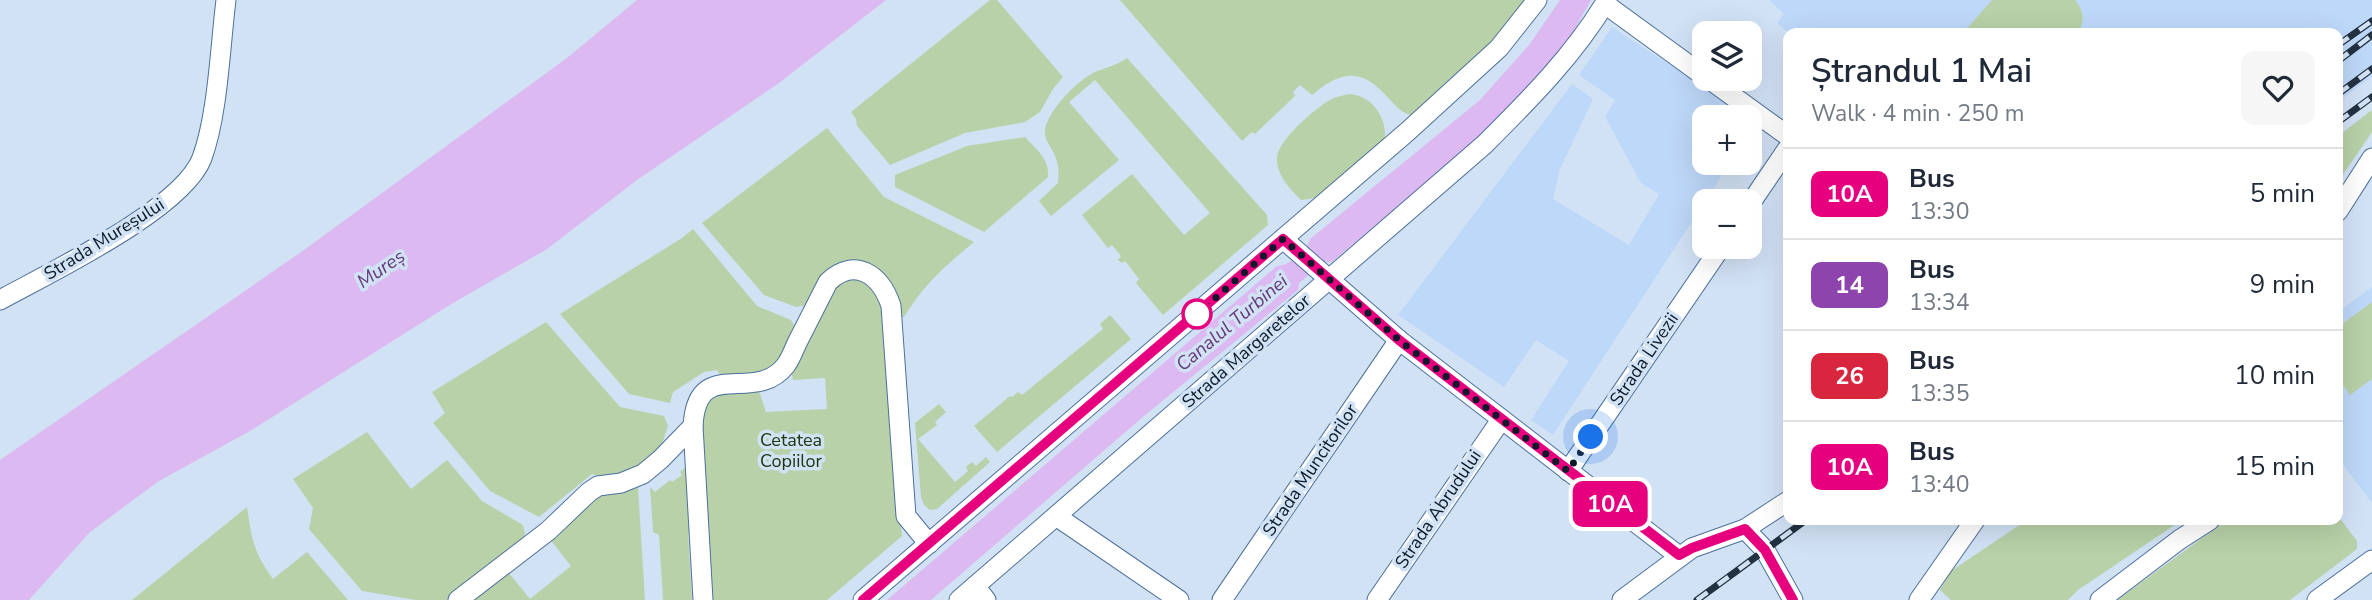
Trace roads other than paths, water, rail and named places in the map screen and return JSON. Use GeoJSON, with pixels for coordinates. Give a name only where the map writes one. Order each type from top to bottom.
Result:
{"type":"FeatureCollection","features":[{"type":"Feature","properties":{"kind":"street","name":"Strada Mureșului"},"geometry":{"type":"LineString","coordinates":[[0,300],[142,220],[177,192],[201,161],[213,106],[226,0]]}},
{"type":"Feature","properties":{"kind":"street"},"geometry":{"type":"LineString","coordinates":[[863,600],[1288,244],[1499,48],[1537,0]]}},
{"type":"Feature","properties":{"kind":"street"},"geometry":{"type":"LineString","coordinates":[[1606,2],[1692,66]]}},
{"type":"Feature","properties":{"kind":"street","name":"Strada Margaretelor"},"geometry":{"type":"LineString","coordinates":[[959,600],[981,593],[1056,516],[1323,275],[1485,144],[1560,67],[1582,40],[1606,2]]}},
{"type":"Feature","properties":{"kind":"street"},"geometry":{"type":"LineString","coordinates":[[1726,91],[1783,132]]}},
{"type":"Feature","properties":{"kind":"street"},"geometry":{"type":"LineString","coordinates":[[1760,189],[1783,155]]}},
{"type":"Feature","properties":{"kind":"street"},"geometry":{"type":"LineString","coordinates":[[2343,203],[2372,158]]}},
{"type":"Feature","properties":{"kind":"street"},"geometry":{"type":"LineString","coordinates":[[1288,244],[1399,340],[1679,555]]}},
{"type":"Feature","properties":{"kind":"street","name":"Strada Livezii"},"geometry":{"type":"LineString","coordinates":[[1568,471],[1713,259]]}},
{"type":"Feature","properties":{"kind":"street"},"geometry":{"type":"LineString","coordinates":[[703,600],[693,426],[697,401],[705,391],[716,385],[745,385],[765,381],[785,367],[828,282],[838,273],[849,269],[865,272],[882,285],[891,306],[906,516],[929,544]]}},
{"type":"Feature","properties":{"kind":"street","name":"Strada Muncitorilor"},"geometry":{"type":"LineString","coordinates":[[1222,600],[1399,340]]}},
{"type":"Feature","properties":{"kind":"street","name":"Strada Abrudului"},"geometry":{"type":"LineString","coordinates":[[1377,600],[1501,419]]}},
{"type":"Feature","properties":{"kind":"street"},"geometry":{"type":"LineString","coordinates":[[458,600],[548,531],[598,486],[621,483],[652,468],[693,426]]}},
{"type":"Feature","properties":{"kind":"street"},"geometry":{"type":"LineString","coordinates":[[1622,600],[1679,555],[1745,529],[1783,504]]}},
{"type":"Feature","properties":{"kind":"street"},"geometry":{"type":"LineString","coordinates":[[1056,516],[1178,600]]}},
{"type":"Feature","properties":{"kind":"street"},"geometry":{"type":"LineString","coordinates":[[1919,600],[1972,525]]}},
{"type":"Feature","properties":{"kind":"street"},"geometry":{"type":"LineString","coordinates":[[2100,600],[2203,525]]}},
{"type":"Feature","properties":{"kind":"street"},"geometry":{"type":"LineString","coordinates":[[1745,529],[1765,550],[1793,600]]}},
{"type":"Feature","properties":{"kind":"street"},"geometry":{"type":"LineString","coordinates":[[2317,600],[2372,560]]}},
{"type":"Feature","properties":{"kind":"water","name":"Mureș"},"geometry":{"type":"Polygon","coordinates":[[[637,0],[886,0],[779,83],[637,180],[547,249],[448,306],[250,431],[159,481],[90,532],[29,600],[0,600],[0,460],[304,250],[567,58],[637,0]]]}},
{"type":"Feature","properties":{"kind":"water","name":"Canalul Turbinei"},"geometry":{"type":"Polygon","coordinates":[[[1560,0],[1591,0],[1552,62],[1503,117],[1332,262],[1324,262],[1299,283],[1298,290],[1144,416],[931,600],[887,600],[1277,266],[1297,257],[1310,239],[1480,100],[1529,45],[1560,0]]]}},
{"type":"Feature","properties":{"kind":"railway"},"geometry":{"type":"LineString","coordinates":[[2343,41],[2372,21]]}},
{"type":"Feature","properties":{"kind":"railway"},"geometry":{"type":"LineString","coordinates":[[2343,57],[2372,35]]}},
{"type":"Feature","properties":{"kind":"railway"},"geometry":{"type":"LineString","coordinates":[[2343,90],[2372,69]]}},
{"type":"Feature","properties":{"kind":"railway"},"geometry":{"type":"LineString","coordinates":[[2343,118],[2372,97]]}},
{"type":"Feature","properties":{"kind":"railway"},"geometry":{"type":"LineString","coordinates":[[1697,600],[1799,525]]}},
{"type":"Feature","properties":{"kind":"park label","name":"Cetatea Copiilor"},"geometry":{"type":"Point","coordinates":[791,450]}}]}
